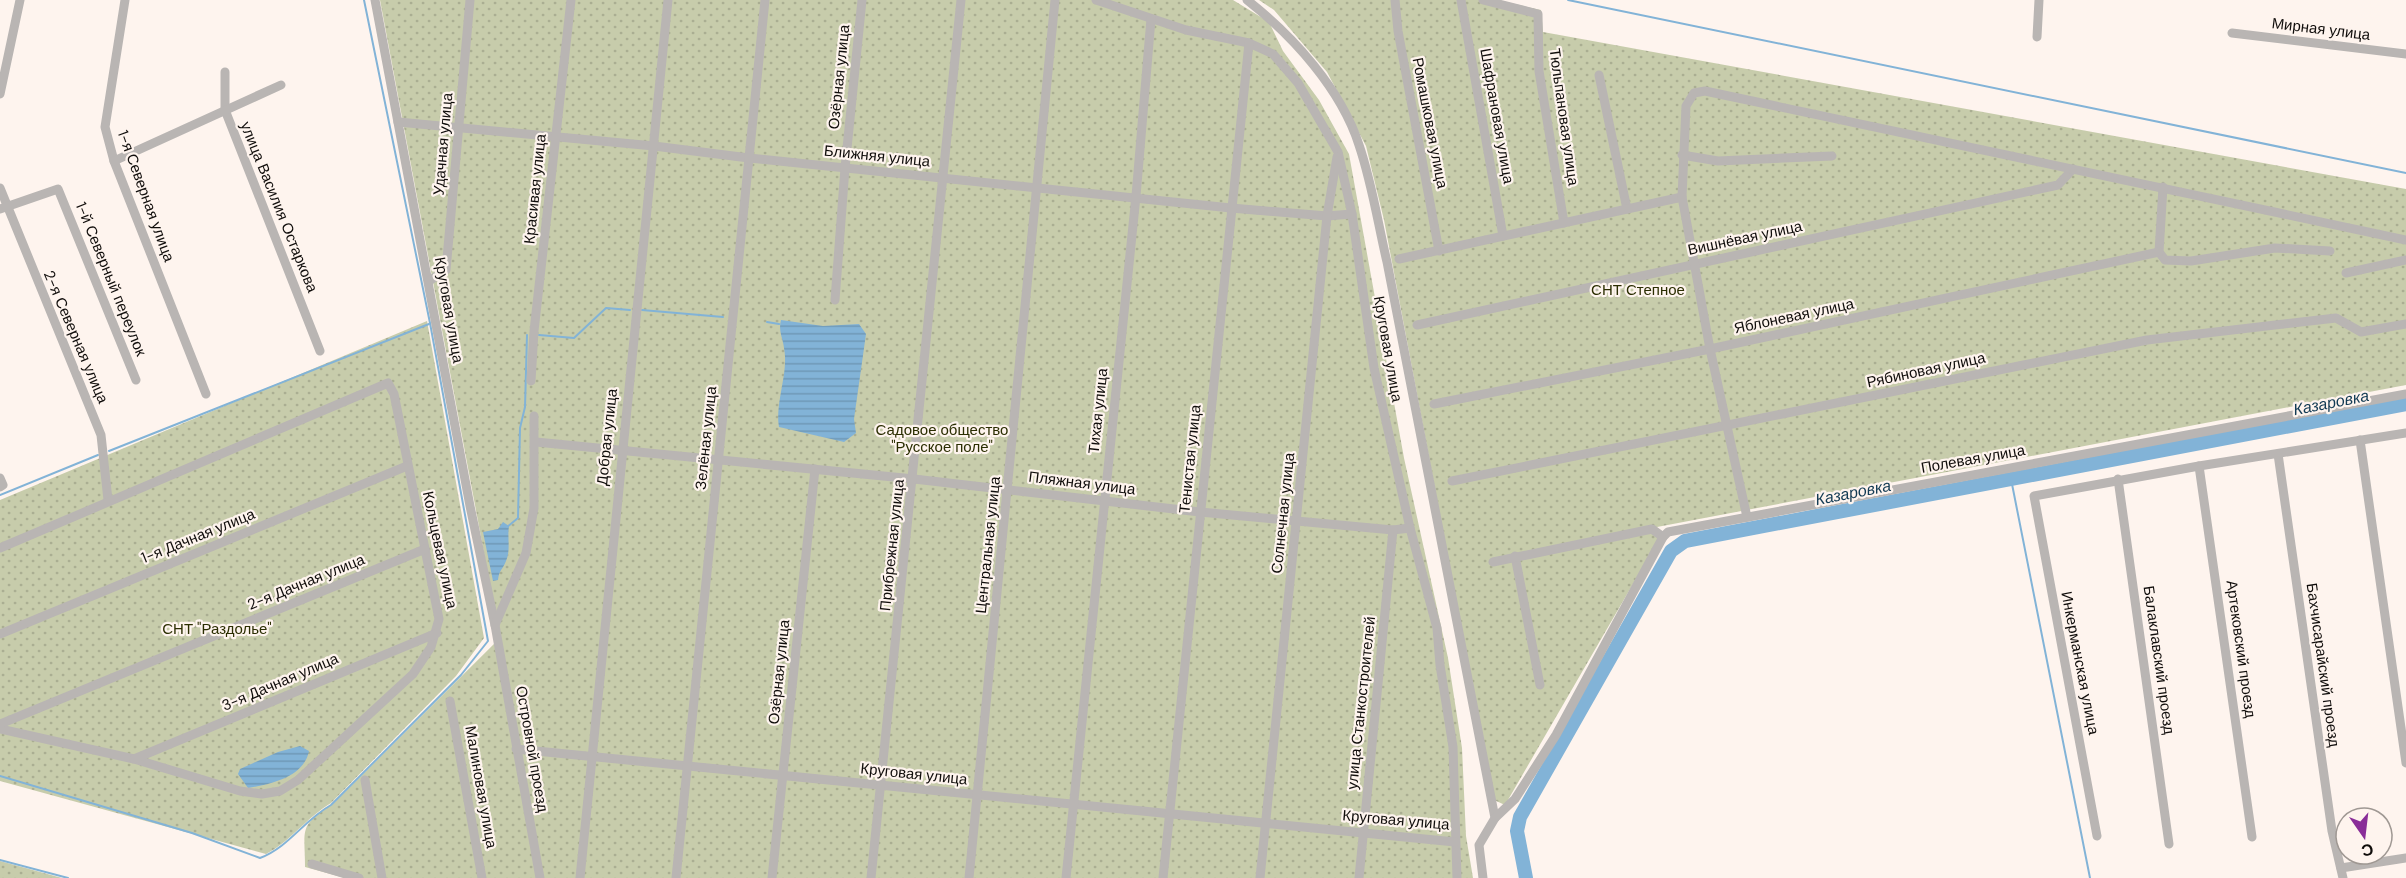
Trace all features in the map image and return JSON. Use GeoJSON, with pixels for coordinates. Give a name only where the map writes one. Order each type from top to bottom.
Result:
{"type":"FeatureCollection","features":[{"type":"Feature","properties":{"kind":"street"},"geometry":{"type":"LineString","coordinates":[[0,94],[20,0]]}},
{"type":"Feature","properties":{"kind":"street","name":"1-я Северная улица"},"geometry":{"type":"LineString","coordinates":[[125,0],[105,128],[114,161],[206,394]]}},
{"type":"Feature","properties":{"kind":"street","name":"Круговая улица"},"geometry":{"type":"LineString","coordinates":[[375,0],[470,506],[495,625]]}},
{"type":"Feature","properties":{"kind":"street","name":"Удачная улица"},"geometry":{"type":"LineString","coordinates":[[429,280],[446,270],[470,0]]}},
{"type":"Feature","properties":{"kind":"street","name":"Красивая улица"},"geometry":{"type":"LineString","coordinates":[[531,381],[534,331],[571,0]]}},
{"type":"Feature","properties":{"kind":"street","name":"Добрая улица"},"geometry":{"type":"LineString","coordinates":[[580,878],[590,755],[668,0]]}},
{"type":"Feature","properties":{"kind":"street","name":"Зелёная улица"},"geometry":{"type":"LineString","coordinates":[[676,878],[765,0]]}},
{"type":"Feature","properties":{"kind":"street","name":"Озёрная улица"},"geometry":{"type":"LineString","coordinates":[[835,300],[845,168],[862,0]]}},
{"type":"Feature","properties":{"kind":"street","name":"Прибрежная улица"},"geometry":{"type":"LineString","coordinates":[[871,878],[945,179],[961,0]]}},
{"type":"Feature","properties":{"kind":"street","name":"Центральная улица"},"geometry":{"type":"LineString","coordinates":[[969,878],[1009,490],[1054,0]]}},
{"type":"Feature","properties":{"kind":"street","name":"Круговая улица"},"geometry":{"type":"LineString","coordinates":[[516,749],[1455,842],[1453,747],[1440,665],[1437,628],[1410,528],[1374,368],[1352,214],[1338,152],[1298,83],[1273,54],[1249,43],[1186,30],[1096,0]]}},
{"type":"Feature","properties":{"kind":"street"},"geometry":{"type":"LineString","coordinates":[[1248,0],[1267,15],[1314,68],[1345,114],[1359,144],[1387,262],[1495,818]]}},
{"type":"Feature","properties":{"kind":"street","name":"Ромашковая улица"},"geometry":{"type":"LineString","coordinates":[[1395,0],[1398,31],[1439,251]]}},
{"type":"Feature","properties":{"kind":"street","name":"Шафрановая улица"},"geometry":{"type":"LineString","coordinates":[[1461,0],[1503,236]]}},
{"type":"Feature","properties":{"kind":"street","name":"Тюльпановая улица"},"geometry":{"type":"LineString","coordinates":[[1483,0],[1538,14],[1539,71],[1564,223]]}},
{"type":"Feature","properties":{"kind":"street"},"geometry":{"type":"LineString","coordinates":[[2037,37],[2040,0]]}},
{"type":"Feature","properties":{"kind":"street","name":"Тихая улица"},"geometry":{"type":"LineString","coordinates":[[1066,878],[1136,196],[1151,19]]}},
{"type":"Feature","properties":{"kind":"street","name":"Мирная улица"},"geometry":{"type":"LineString","coordinates":[[2232,33],[2406,54]]}},
{"type":"Feature","properties":{"kind":"street","name":"Тенистая улица"},"geometry":{"type":"LineString","coordinates":[[1163,878],[1249,43]]}},
{"type":"Feature","properties":{"kind":"street","name":"улица Василия Остаркова"},"geometry":{"type":"LineString","coordinates":[[225,72],[225,110],[320,351]]}},
{"type":"Feature","properties":{"kind":"street"},"geometry":{"type":"LineString","coordinates":[[1599,75],[1627,209]]}},
{"type":"Feature","properties":{"kind":"street"},"geometry":{"type":"LineString","coordinates":[[114,161],[280,85]]}},
{"type":"Feature","properties":{"kind":"street"},"geometry":{"type":"LineString","coordinates":[[1747,517],[1710,349],[1682,196],[1682,155],[1686,106],[1694,93],[1705,90],[2406,240]]}},
{"type":"Feature","properties":{"kind":"street","name":"Ближняя улица"},"geometry":{"type":"LineString","coordinates":[[398,122],[654,146],[1231,208],[1327,216],[1352,214]]}},
{"type":"Feature","properties":{"kind":"street","name":"Солнечная улица"},"geometry":{"type":"LineString","coordinates":[[1260,878],[1327,216],[1338,152]]}},
{"type":"Feature","properties":{"kind":"street"},"geometry":{"type":"LineString","coordinates":[[1682,155],[1718,161],[1832,156]]}},
{"type":"Feature","properties":{"kind":"street","name":"Вишнёвая улица"},"geometry":{"type":"LineString","coordinates":[[1417,325],[2058,185],[2073,169]]}},
{"type":"Feature","properties":{"kind":"street"},"geometry":{"type":"LineString","coordinates":[[2163,187],[2159,252],[2165,260],[2191,261],[2275,248],[2330,251]]}},
{"type":"Feature","properties":{"kind":"street","name":"2-я Северная улица"},"geometry":{"type":"LineString","coordinates":[[0,188],[3,208],[101,435],[108,500]]}},
{"type":"Feature","properties":{"kind":"street","name":"1-й Северный переулок"},"geometry":{"type":"LineString","coordinates":[[3,208],[58,189],[136,380]]}},
{"type":"Feature","properties":{"kind":"street"},"geometry":{"type":"LineString","coordinates":[[1399,260],[1682,196]]}},
{"type":"Feature","properties":{"kind":"street","name":"Яблоневая улица"},"geometry":{"type":"LineString","coordinates":[[1434,404],[1710,349],[2159,252]]}},
{"type":"Feature","properties":{"kind":"street"},"geometry":{"type":"LineString","coordinates":[[2346,273],[2406,260]]}},
{"type":"Feature","properties":{"kind":"street","name":"Рябиновая улица"},"geometry":{"type":"LineString","coordinates":[[1452,481],[2147,340],[2337,318],[2361,332],[2406,324]]}},
{"type":"Feature","properties":{"kind":"street","name":"Кольцевая улица"},"geometry":{"type":"LineString","coordinates":[[0,548],[108,500],[388,383],[394,394],[439,619],[437,633],[423,661],[400,687],[298,780],[280,791],[262,794],[240,791],[134,759],[0,729]]}},
{"type":"Feature","properties":{"kind":"street","name":"Полевая улица"},"geometry":{"type":"LineString","coordinates":[[1663,537],[1676,528],[1747,517],[2406,394]]}},
{"type":"Feature","properties":{"kind":"street"},"geometry":{"type":"LineString","coordinates":[[495,625],[526,554],[534,508],[536,442],[534,416]]}},
{"type":"Feature","properties":{"kind":"street"},"geometry":{"type":"LineString","coordinates":[[2118,480],[2406,434]]}},
{"type":"Feature","properties":{"kind":"street"},"geometry":{"type":"LineString","coordinates":[[2360,440],[2406,763]]}},
{"type":"Feature","properties":{"kind":"street","name":"Пляжная улица"},"geometry":{"type":"LineString","coordinates":[[536,442],[914,479],[1200,512],[1298,519],[1393,530],[1410,528]]}},
{"type":"Feature","properties":{"kind":"street","name":"Бахчисарайский проезд"},"geometry":{"type":"LineString","coordinates":[[2278,454],[2332,831],[2343,878]]}},
{"type":"Feature","properties":{"kind":"street","name":"1-я Дачная улица"},"geometry":{"type":"LineString","coordinates":[[0,634],[407,466]]}},
{"type":"Feature","properties":{"kind":"street","name":"Артековский проезд"},"geometry":{"type":"LineString","coordinates":[[2199,466],[2252,837]]}},
{"type":"Feature","properties":{"kind":"street","name":"Озёрная улица"},"geometry":{"type":"LineString","coordinates":[[772,878],[815,469]]}},
{"type":"Feature","properties":{"kind":"street","name":"Инкерманская улица"},"geometry":{"type":"LineString","coordinates":[[2097,836],[2034,496],[2118,480]]}},
{"type":"Feature","properties":{"kind":"street","name":"Балаклавский проезд"},"geometry":{"type":"LineString","coordinates":[[2118,480],[2169,844]]}},
{"type":"Feature","properties":{"kind":"street"},"geometry":{"type":"LineString","coordinates":[[1483,878],[1479,845],[1495,818],[1515,799],[1556,735],[1663,537],[1652,529],[1493,562]]}},
{"type":"Feature","properties":{"kind":"street","name":"улица Станкостроителей"},"geometry":{"type":"LineString","coordinates":[[1359,878],[1393,530]]}},
{"type":"Feature","properties":{"kind":"street","name":"2-я Дачная улица"},"geometry":{"type":"LineString","coordinates":[[0,724],[425,549]]}},
{"type":"Feature","properties":{"kind":"street"},"geometry":{"type":"LineString","coordinates":[[1515,556],[1540,685]]}},
{"type":"Feature","properties":{"kind":"street","name":"Островной проезд"},"geometry":{"type":"LineString","coordinates":[[495,625],[540,878]]}},
{"type":"Feature","properties":{"kind":"street","name":"3-я Дачная улица"},"geometry":{"type":"LineString","coordinates":[[134,759],[437,633]]}},
{"type":"Feature","properties":{"kind":"street","name":"Малиновая улица"},"geometry":{"type":"LineString","coordinates":[[450,701],[482,878]]}},
{"type":"Feature","properties":{"kind":"street"},"geometry":{"type":"LineString","coordinates":[[365,780],[382,878]]}},
{"type":"Feature","properties":{"kind":"street"},"geometry":{"type":"LineString","coordinates":[[1455,842],[1457,878]]}},
{"type":"Feature","properties":{"kind":"street"},"geometry":{"type":"LineString","coordinates":[[2341,868],[2406,858]]}},
{"type":"Feature","properties":{"kind":"street"},"geometry":{"type":"LineString","coordinates":[[312,864],[359,878]]}},
{"type":"Feature","properties":{"kind":"green space","name":"Садовое общество \"Русское поле\""},"geometry":{"type":"Polygon","coordinates":[[[380,0],[1233,0],[1269,22],[1283,51],[1319,100],[1349,154],[1404,458],[1448,658],[1462,748],[1466,836],[1473,878],[345,878],[305,867],[305,836],[313,818],[332,805],[500,638],[380,0]]]}},
{"type":"Feature","properties":{"kind":"green space","name":"СНТ Степное"},"geometry":{"type":"Polygon","coordinates":[[[1259,0],[1497,0],[1541,10],[1543,32],[2406,189],[2406,385],[1657,527],[1659,539],[1505,805],[1494,800],[1384,220],[1366,146],[1327,72],[1274,10],[1259,0]]]}},
{"type":"Feature","properties":{"kind":"green space","name":"СНТ \"Раздолье\""},"geometry":{"type":"Polygon","coordinates":[[[427,321],[484,638],[456,676],[331,803],[283,843],[266,854],[0,781],[0,500],[427,321]]]}},
{"type":"Feature","properties":{"kind":"green space"},"geometry":{"type":"Polygon","coordinates":[[[0,861],[62,878],[0,878],[0,861]]]}},
{"type":"Feature","properties":{"kind":"water"},"geometry":{"type":"Polygon","coordinates":[[[781,320],[823,326],[859,324],[866,334],[854,419],[856,433],[844,442],[779,427],[778,417],[785,358],[780,331],[781,320]]]}},
{"type":"Feature","properties":{"kind":"water"},"geometry":{"type":"Polygon","coordinates":[[[503,522],[509,526],[508,552],[498,580],[493,581],[483,532],[498,529],[503,522]]]}},
{"type":"Feature","properties":{"kind":"water"},"geometry":{"type":"Polygon","coordinates":[[[300,746],[309,751],[306,760],[294,773],[285,778],[248,788],[238,774],[240,769],[278,752],[300,746]]]}},
{"type":"Feature","properties":{"kind":"waterway"},"geometry":{"type":"LineString","coordinates":[[0,776],[192,833],[260,858],[280,847],[331,805],[461,675],[488,641],[430,323],[364,0]]}},
{"type":"Feature","properties":{"kind":"waterway"},"geometry":{"type":"LineString","coordinates":[[1568,0],[2406,173]]}},
{"type":"Feature","properties":{"kind":"waterway"},"geometry":{"type":"LineString","coordinates":[[539,335],[574,338],[606,308],[630,310]]}},
{"type":"Feature","properties":{"kind":"waterway"},"geometry":{"type":"LineString","coordinates":[[642,310],[723,317]]}},
{"type":"Feature","properties":{"kind":"waterway"},"geometry":{"type":"LineString","coordinates":[[767,322],[779,324]]}},
{"type":"Feature","properties":{"kind":"waterway"},"geometry":{"type":"LineString","coordinates":[[109,451],[429,324]]}},
{"type":"Feature","properties":{"kind":"waterway"},"geometry":{"type":"LineString","coordinates":[[507,527],[518,518],[520,428],[525,407],[527,335]]}},
{"type":"Feature","properties":{"kind":"waterway","name":"Казаровка"},"geometry":{"type":"LineString","coordinates":[[1526,878],[1517,831],[1520,817],[1671,551],[1685,541],[2406,404]]}},
{"type":"Feature","properties":{"kind":"waterway"},"geometry":{"type":"LineString","coordinates":[[0,495],[98,455]]}},
{"type":"Feature","properties":{"kind":"waterway"},"geometry":{"type":"LineString","coordinates":[[2011,479],[2090,878]]}},
{"type":"Feature","properties":{"kind":"waterway"},"geometry":{"type":"LineString","coordinates":[[0,860],[68,878]]}}]}
